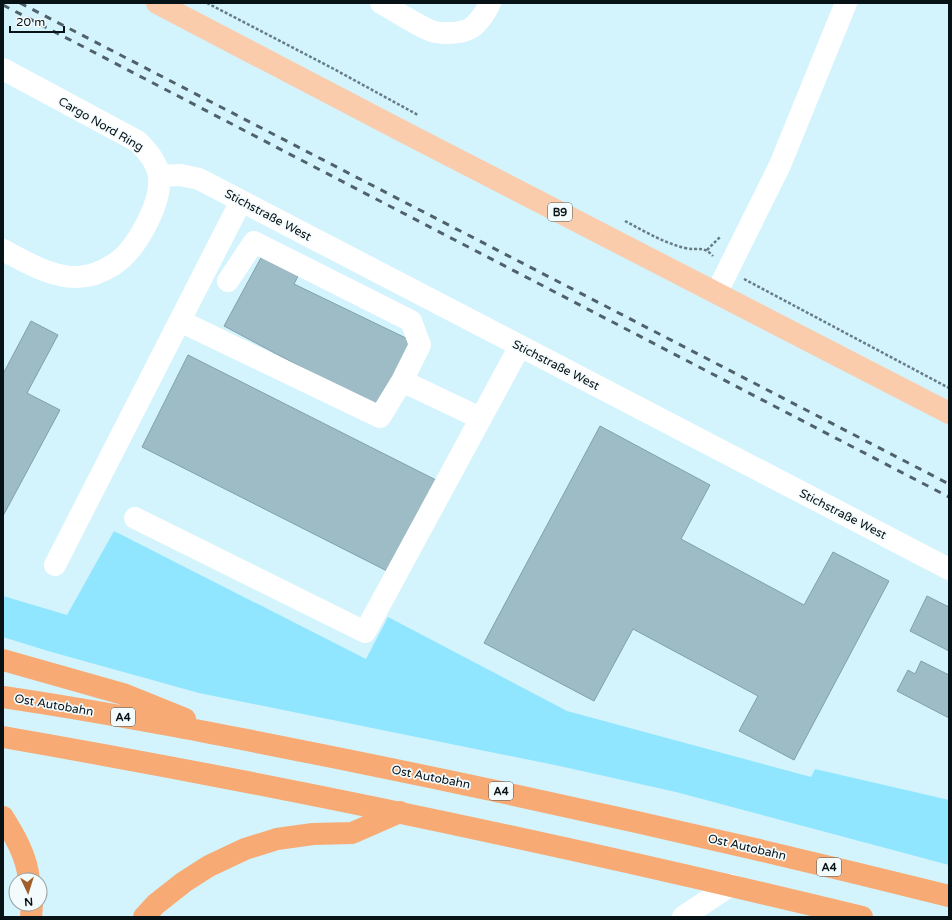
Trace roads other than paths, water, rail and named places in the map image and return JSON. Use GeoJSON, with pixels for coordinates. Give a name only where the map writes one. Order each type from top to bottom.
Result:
{"type":"FeatureCollection","features":[{"type":"Feature","properties":{"kind":"highway"},"geometry":{"type":"LineString","coordinates":[[3,660],[124,694],[223,735]]}},
{"type":"Feature","properties":{"kind":"highway","name":"Ost Autobahn"},"geometry":{"type":"LineString","coordinates":[[3,696],[223,735],[504,792],[786,856],[949,896]]}},
{"type":"Feature","properties":{"kind":"highway"},"geometry":{"type":"LineString","coordinates":[[3,737],[400,812],[731,885],[862,917]]}},
{"type":"Feature","properties":{"kind":"highway"},"geometry":{"type":"LineString","coordinates":[[144,917],[156,904],[184,882],[209,866],[245,849],[277,839],[313,834],[352,832],[400,812]]}},
{"type":"Feature","properties":{"kind":"highway"},"geometry":{"type":"LineString","coordinates":[[3,817],[17,839],[28,872]]}},
{"type":"Feature","properties":{"kind":"main road","name":"B9"},"geometry":{"type":"LineString","coordinates":[[157,3],[402,132],[949,412]]}},
{"type":"Feature","properties":{"kind":"street"},"geometry":{"type":"LineString","coordinates":[[381,3],[430,30],[441,33],[458,32],[474,26],[490,3]]}},
{"type":"Feature","properties":{"kind":"street"},"geometry":{"type":"LineString","coordinates":[[717,292],[780,165],[846,3]]}},
{"type":"Feature","properties":{"kind":"street","name":"Cargo Nord Ring"},"geometry":{"type":"LineString","coordinates":[[3,69],[137,141],[148,150],[159,176],[158,199],[151,216],[131,249],[114,265],[95,274],[77,277],[60,276],[28,263],[3,250]]}},
{"type":"Feature","properties":{"kind":"street","name":"Stichstraße West"},"geometry":{"type":"LineString","coordinates":[[159,176],[181,175],[199,179],[949,569]]}},
{"type":"Feature","properties":{"kind":"street"},"geometry":{"type":"LineString","coordinates":[[55,565],[241,201]]}},
{"type":"Feature","properties":{"kind":"street"},"geometry":{"type":"LineString","coordinates":[[180,321],[380,417],[402,381],[420,345],[411,322],[254,242],[228,281]]}},
{"type":"Feature","properties":{"kind":"street"},"geometry":{"type":"LineString","coordinates":[[309,270],[322,243]]}},
{"type":"Feature","properties":{"kind":"street"},"geometry":{"type":"LineString","coordinates":[[135,518],[365,632],[520,346]]}},
{"type":"Feature","properties":{"kind":"street"},"geometry":{"type":"LineString","coordinates":[[402,381],[480,418]]}},
{"type":"Feature","properties":{"kind":"street"},"geometry":{"type":"LineString","coordinates":[[683,917],[731,885]]}},
{"type":"Feature","properties":{"kind":"railway"},"geometry":{"type":"LineString","coordinates":[[20,3],[949,484]]}},
{"type":"Feature","properties":{"kind":"railway"},"geometry":{"type":"LineString","coordinates":[[3,5],[949,497]]}}]}
